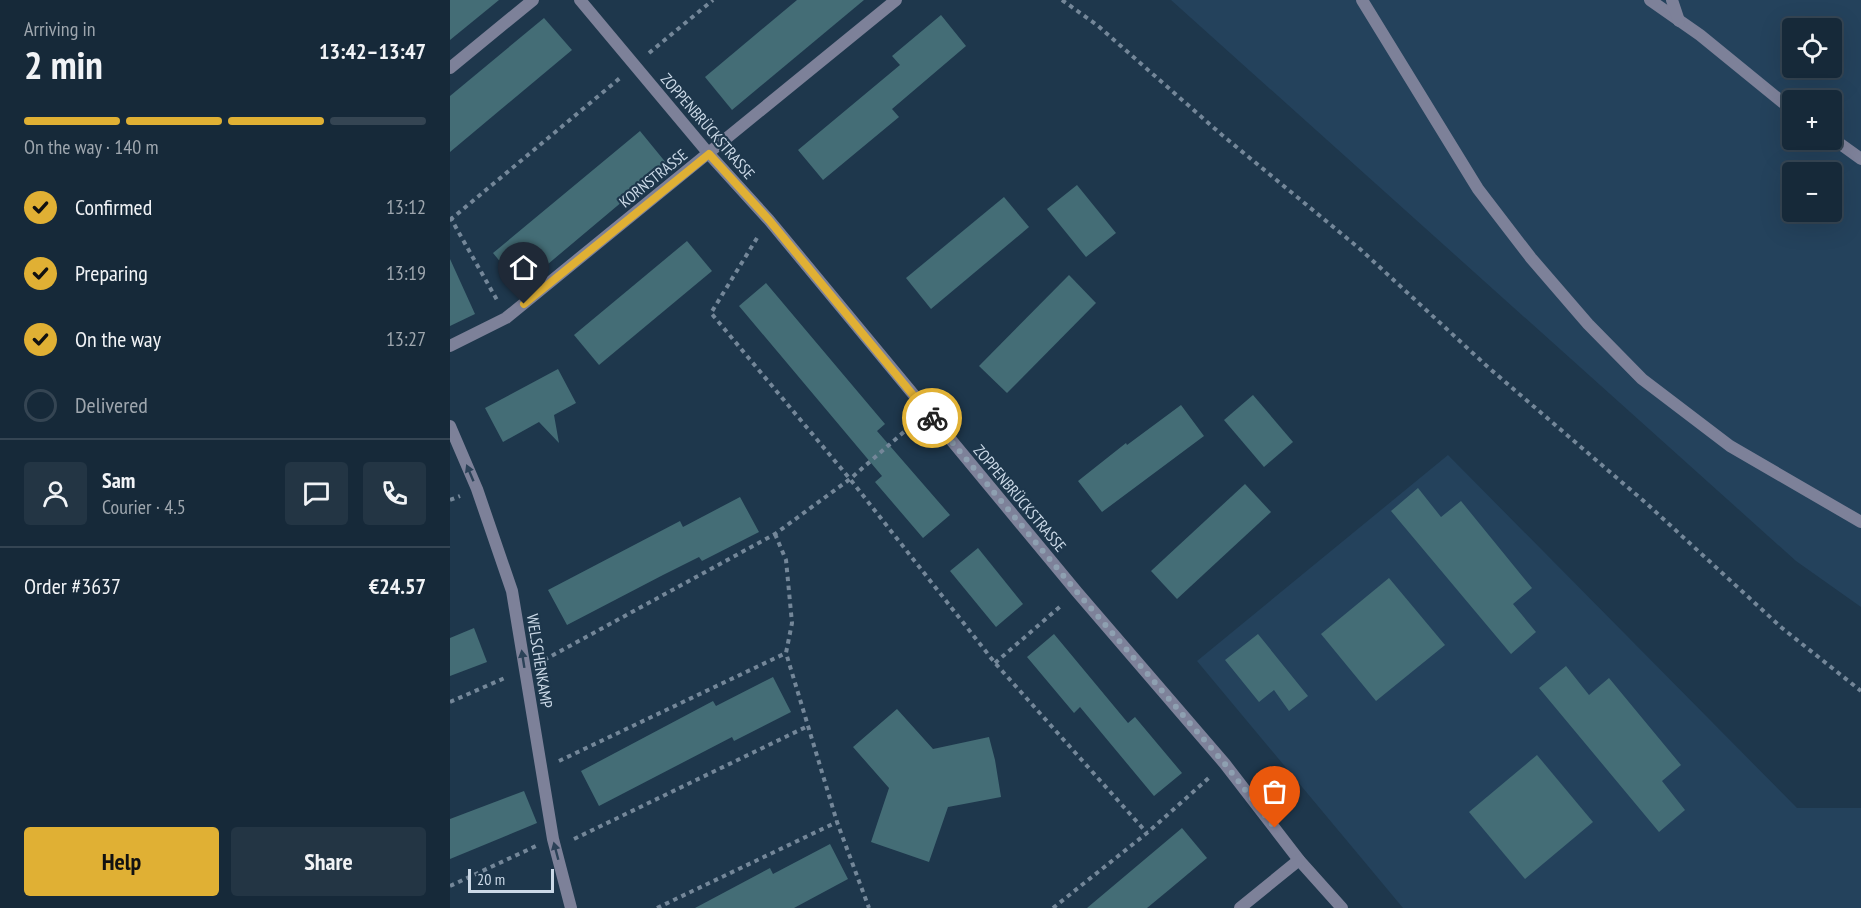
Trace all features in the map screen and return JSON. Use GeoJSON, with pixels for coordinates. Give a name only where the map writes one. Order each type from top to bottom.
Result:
{"type":"FeatureCollection","features":[{"type":"Feature","properties":{"kind":"street"},"geometry":{"type":"LineString","coordinates":[[450,68],[533,0]]}},
{"type":"Feature","properties":{"kind":"street","name":"ZOPPENBRÜCKSTRASSE"},"geometry":{"type":"LineString","coordinates":[[580,0],[709,154],[769,220],[1077,592],[1225,764],[1299,860],[1342,908]]}},
{"type":"Feature","properties":{"kind":"street","name":"KORNSTRASSE"},"geometry":{"type":"LineString","coordinates":[[450,346],[506,318],[896,0]]}},
{"type":"Feature","properties":{"kind":"street"},"geometry":{"type":"LineString","coordinates":[[1362,0],[1478,189],[1531,258],[1588,324],[1642,379],[1722,440],[1861,522]]}},
{"type":"Feature","properties":{"kind":"street"},"geometry":{"type":"LineString","coordinates":[[1650,0],[1701,35],[1782,102]]}},
{"type":"Feature","properties":{"kind":"street"},"geometry":{"type":"LineString","coordinates":[[1672,0],[1679,21]]}},
{"type":"Feature","properties":{"kind":"street"},"geometry":{"type":"LineString","coordinates":[[1842,145],[1861,159]]}},
{"type":"Feature","properties":{"kind":"street","name":"WELSCHENKAMP"},"geometry":{"type":"LineString","coordinates":[[450,426],[477,489],[512,591],[554,843],[572,908]]}},
{"type":"Feature","properties":{"kind":"street"},"geometry":{"type":"LineString","coordinates":[[1240,908],[1299,860]]}},
{"type":"Feature","properties":{"kind":"path"},"geometry":{"type":"LineString","coordinates":[[506,318],[450,219],[713,0]]}},
{"type":"Feature","properties":{"kind":"path"},"geometry":{"type":"LineString","coordinates":[[1062,0],[1097,25],[1222,135],[1360,249],[1489,368],[1646,503],[1782,628],[1861,691]]}},
{"type":"Feature","properties":{"kind":"path"},"geometry":{"type":"LineString","coordinates":[[769,220],[711,313],[850,479],[995,663],[1147,833]]}},
{"type":"Feature","properties":{"kind":"path"},"geometry":{"type":"LineString","coordinates":[[450,702],[525,670],[775,534],[850,479],[927,412]]}},
{"type":"Feature","properties":{"kind":"path"},"geometry":{"type":"LineString","coordinates":[[775,534],[786,560],[792,623],[786,652],[837,822],[869,908]]}},
{"type":"Feature","properties":{"kind":"path"},"geometry":{"type":"LineString","coordinates":[[995,663],[1077,592]]}},
{"type":"Feature","properties":{"kind":"path"},"geometry":{"type":"LineString","coordinates":[[542,770],[786,652]]}},
{"type":"Feature","properties":{"kind":"path"},"geometry":{"type":"LineString","coordinates":[[450,886],[554,843],[808,726]]}},
{"type":"Feature","properties":{"kind":"path"},"geometry":{"type":"LineString","coordinates":[[1053,908],[1147,833],[1225,764]]}},
{"type":"Feature","properties":{"kind":"path"},"geometry":{"type":"LineString","coordinates":[[657,908],[837,822]]}},
{"type":"Feature","properties":{"kind":"shaded area"},"geometry":{"type":"Polygon","coordinates":[[[1171,0],[1861,0],[1861,607],[1796,561],[1171,0]]]}},
{"type":"Feature","properties":{"kind":"shaded area"},"geometry":{"type":"Polygon","coordinates":[[[1448,455],[1797,808],[1861,808],[1861,908],[1403,908],[1197,661],[1448,455]]]}},
{"type":"Feature","properties":{"kind":"building"},"geometry":{"type":"Polygon","coordinates":[[[450,0],[499,0],[450,40],[450,0]]]}},
{"type":"Feature","properties":{"kind":"building"},"geometry":{"type":"Polygon","coordinates":[[[797,0],[864,0],[732,110],[705,77],[797,0]]]}},
{"type":"Feature","properties":{"kind":"building"},"geometry":{"type":"Polygon","coordinates":[[[941,15],[966,46],[892,109],[899,117],[823,180],[798,150],[900,65],[892,56],[941,15]]]}},
{"type":"Feature","properties":{"kind":"building"},"geometry":{"type":"Polygon","coordinates":[[[544,18],[572,50],[450,152],[450,96],[544,18]]]}},
{"type":"Feature","properties":{"kind":"building"},"geometry":{"type":"Polygon","coordinates":[[[640,131],[667,164],[529,280],[516,264],[507,270],[493,253],[640,131]]]}},
{"type":"Feature","properties":{"kind":"building"},"geometry":{"type":"Polygon","coordinates":[[[1077,185],[1116,233],[1086,257],[1047,209],[1077,185]]]}},
{"type":"Feature","properties":{"kind":"building"},"geometry":{"type":"Polygon","coordinates":[[[1004,197],[1029,227],[931,309],[906,278],[1004,197]]]}},
{"type":"Feature","properties":{"kind":"building"},"geometry":{"type":"Polygon","coordinates":[[[687,241],[712,271],[599,365],[574,335],[687,241]]]}},
{"type":"Feature","properties":{"kind":"building"},"geometry":{"type":"Polygon","coordinates":[[[450,259],[475,314],[450,326],[450,259]]]}},
{"type":"Feature","properties":{"kind":"building"},"geometry":{"type":"Polygon","coordinates":[[[1069,275],[1096,303],[1007,393],[979,366],[1069,275]]]}},
{"type":"Feature","properties":{"kind":"building"},"geometry":{"type":"Polygon","coordinates":[[[766,283],[885,424],[877,431],[950,515],[923,538],[875,482],[882,476],[739,306],[766,283]]]}},
{"type":"Feature","properties":{"kind":"building"},"geometry":{"type":"Polygon","coordinates":[[[558,369],[576,403],[554,415],[559,443],[539,422],[503,442],[485,408],[558,369]]]}},
{"type":"Feature","properties":{"kind":"building"},"geometry":{"type":"Polygon","coordinates":[[[1253,395],[1293,442],[1264,467],[1224,420],[1253,395]]]}},
{"type":"Feature","properties":{"kind":"building"},"geometry":{"type":"Polygon","coordinates":[[[1181,405],[1204,436],[1102,512],[1078,481],[1126,443],[1127,445],[1181,405]]]}},
{"type":"Feature","properties":{"kind":"building"},"geometry":{"type":"Polygon","coordinates":[[[1245,484],[1271,512],[1177,599],[1151,571],[1245,484]]]}},
{"type":"Feature","properties":{"kind":"building"},"geometry":{"type":"Polygon","coordinates":[[[1418,488],[1441,517],[1461,501],[1532,588],[1513,604],[1536,632],[1511,654],[1391,511],[1418,488]]]}},
{"type":"Feature","properties":{"kind":"building"},"geometry":{"type":"Polygon","coordinates":[[[740,497],[759,532],[702,561],[699,557],[567,625],[548,590],[680,521],[683,527],[740,497]]]}},
{"type":"Feature","properties":{"kind":"building"},"geometry":{"type":"Polygon","coordinates":[[[978,548],[1023,604],[996,627],[950,571],[978,548]]]}},
{"type":"Feature","properties":{"kind":"building"},"geometry":{"type":"Polygon","coordinates":[[[1389,578],[1445,645],[1376,701],[1321,634],[1389,578]]]}},
{"type":"Feature","properties":{"kind":"building"},"geometry":{"type":"Polygon","coordinates":[[[474,628],[487,662],[450,676],[450,638],[474,628]]]}},
{"type":"Feature","properties":{"kind":"building"},"geometry":{"type":"Polygon","coordinates":[[[1054,634],[1128,723],[1135,717],[1182,773],[1154,796],[1080,707],[1074,713],[1027,657],[1054,634]]]}},
{"type":"Feature","properties":{"kind":"building"},"geometry":{"type":"Polygon","coordinates":[[[1258,634],[1308,696],[1289,711],[1274,690],[1259,702],[1225,660],[1258,634]]]}},
{"type":"Feature","properties":{"kind":"building"},"geometry":{"type":"Polygon","coordinates":[[[1566,666],[1589,695],[1609,678],[1681,765],[1662,781],[1685,810],[1659,832],[1539,688],[1566,666]]]}},
{"type":"Feature","properties":{"kind":"building"},"geometry":{"type":"Polygon","coordinates":[[[773,677],[791,712],[734,741],[732,737],[599,806],[581,771],[713,701],[716,706],[773,677]]]}},
{"type":"Feature","properties":{"kind":"building"},"geometry":{"type":"Polygon","coordinates":[[[897,709],[933,749],[989,737],[995,760],[1001,797],[948,807],[929,862],[871,842],[889,788],[853,747],[897,709]]]}},
{"type":"Feature","properties":{"kind":"building"},"geometry":{"type":"Polygon","coordinates":[[[1537,755],[1593,822],[1525,879],[1469,812],[1537,755]]]}},
{"type":"Feature","properties":{"kind":"building"},"geometry":{"type":"Polygon","coordinates":[[[524,791],[537,823],[450,859],[450,819],[524,791]]]}},
{"type":"Feature","properties":{"kind":"building"},"geometry":{"type":"Polygon","coordinates":[[[1182,828],[1207,858],[1147,908],[1087,908],[1182,828]]]}},
{"type":"Feature","properties":{"kind":"building"},"geometry":{"type":"Polygon","coordinates":[[[830,844],[848,879],[794,908],[695,908],[770,868],[773,874],[830,844]]]}},
{"type":"Feature","properties":{"kind":"way so far"},"geometry":{"type":"LineString","coordinates":[[932,418],[1225,764],[1275,828]]}},
{"type":"Feature","properties":{"kind":"route"},"geometry":{"type":"LineString","coordinates":[[524,304],[709,154],[769,220],[932,418]]}}]}
